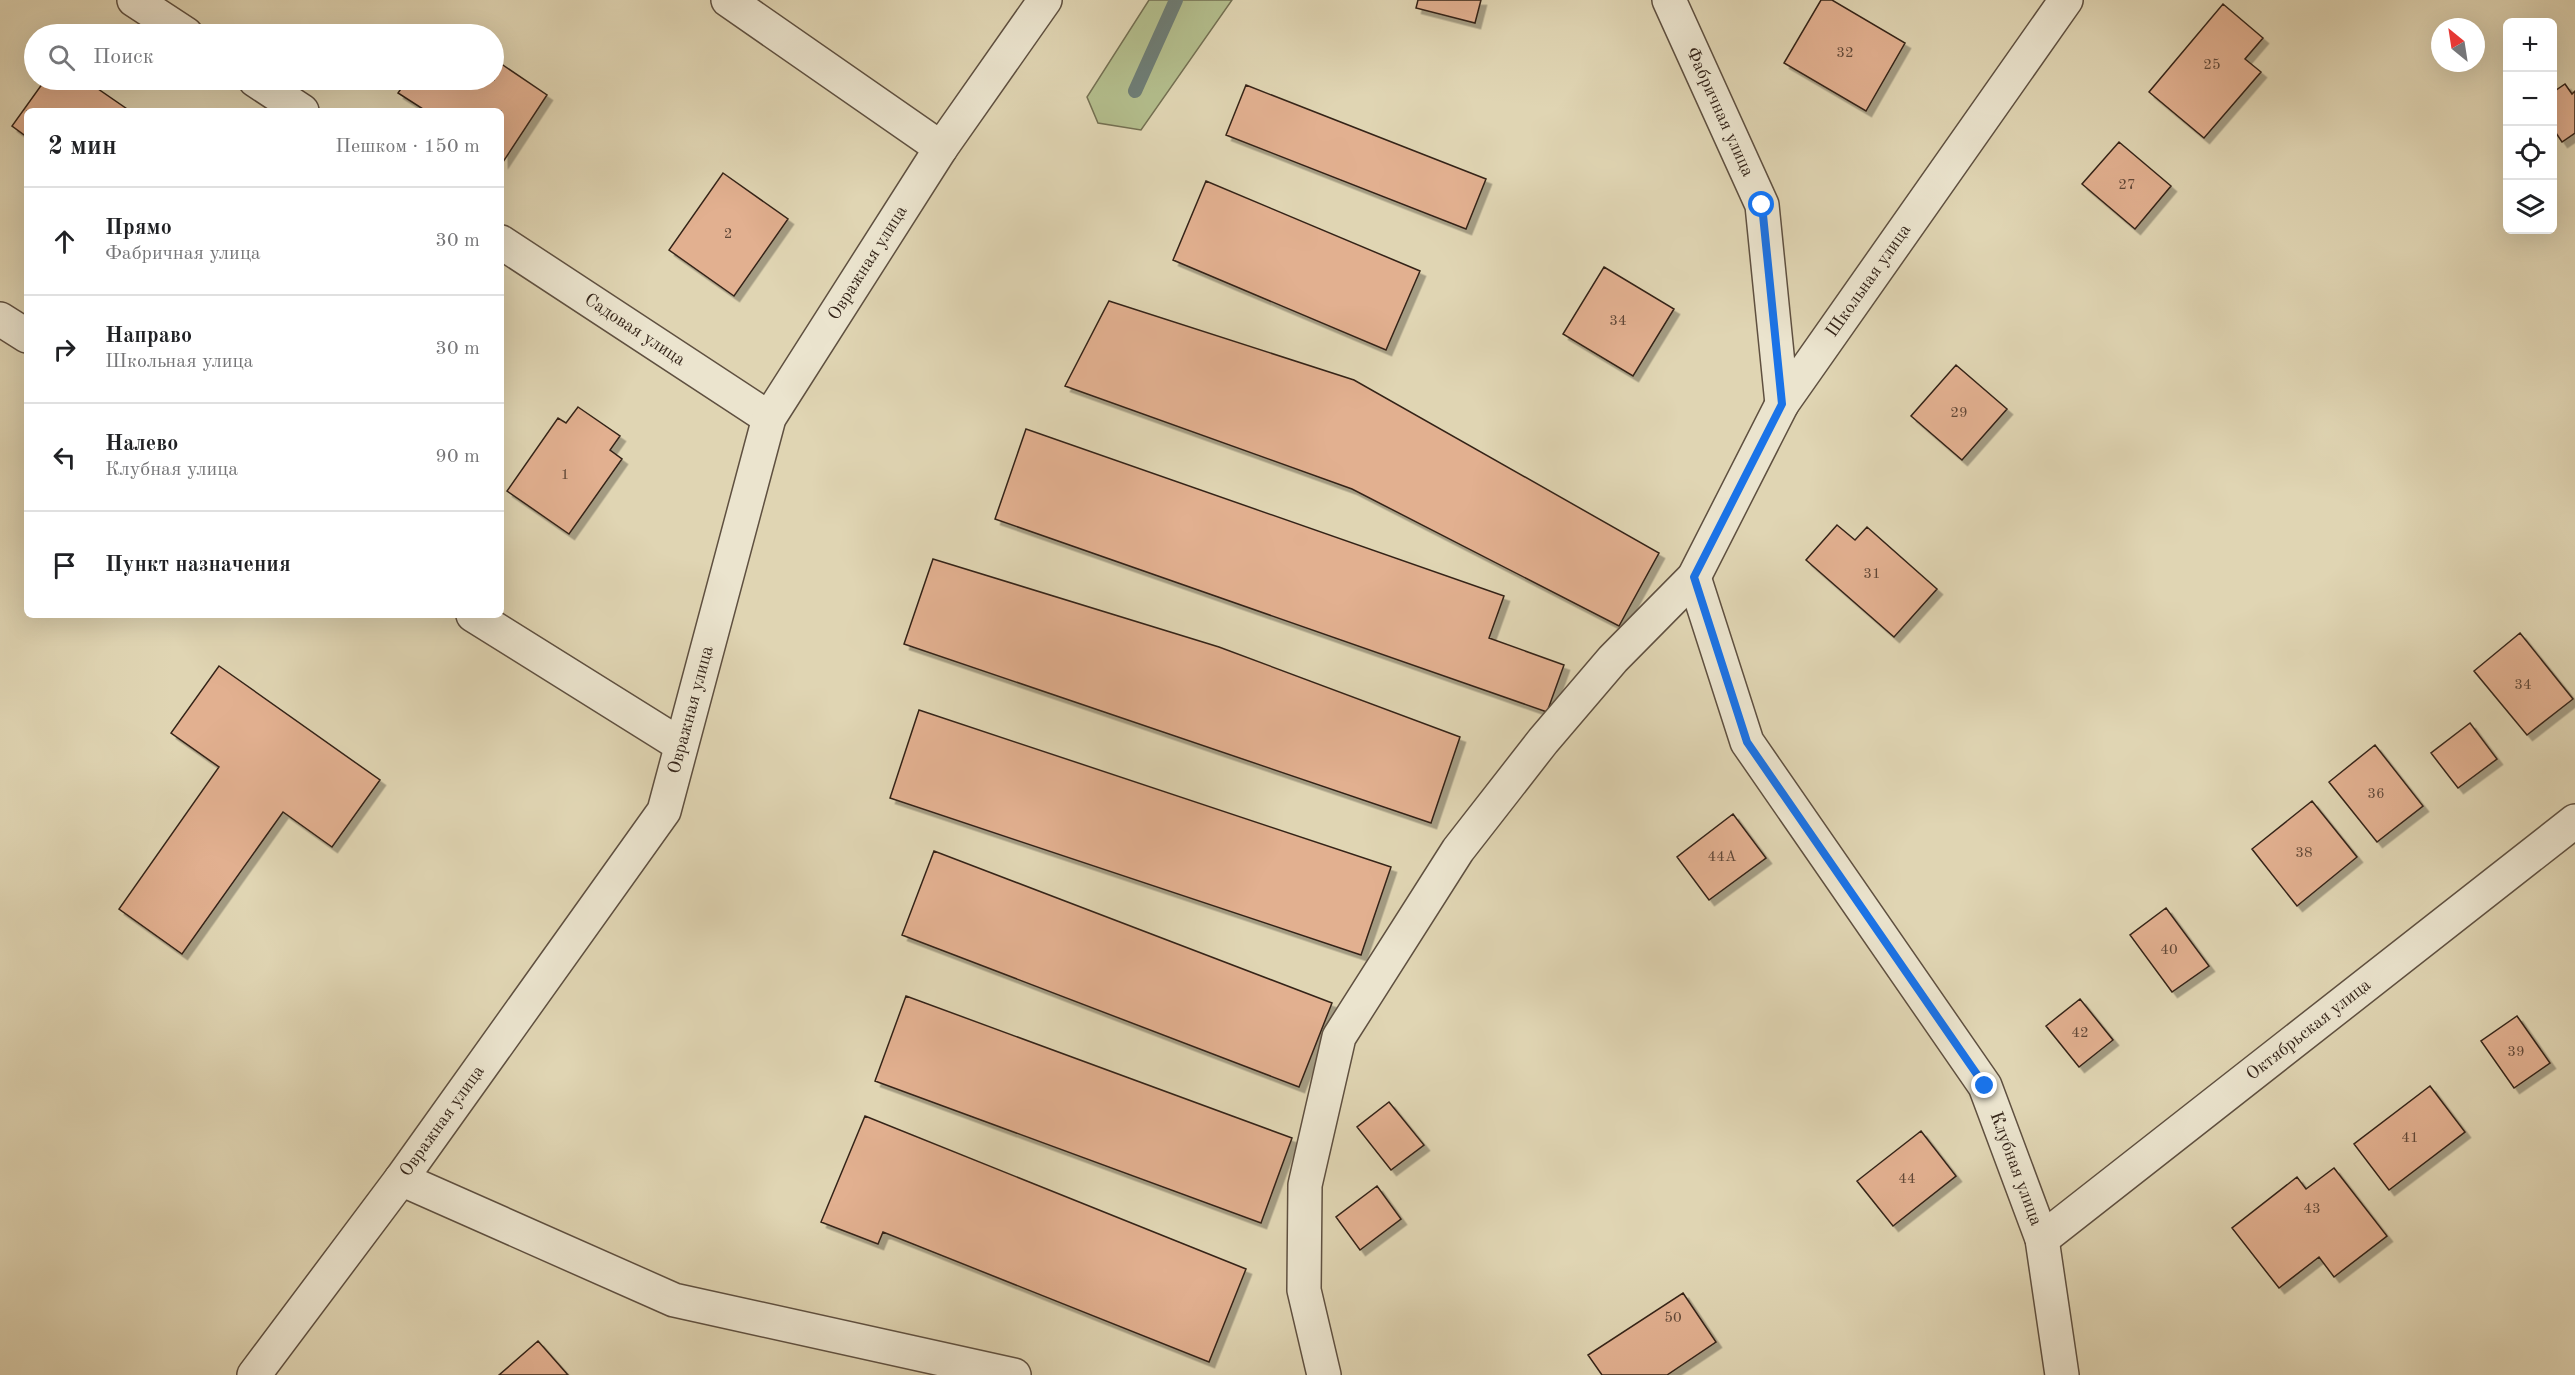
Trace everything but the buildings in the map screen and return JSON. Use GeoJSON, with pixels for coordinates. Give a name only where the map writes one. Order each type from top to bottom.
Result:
{"type":"FeatureCollection","features":[{"type":"Feature","properties":{"kind":"street"},"geometry":{"type":"LineString","coordinates":[[134,0],[171,24]]}},
{"type":"Feature","properties":{"kind":"street"},"geometry":{"type":"LineString","coordinates":[[728,0],[941,148]]}},
{"type":"Feature","properties":{"kind":"street","name":"Овражная улица"},"geometry":{"type":"LineString","coordinates":[[254,1375],[401,1179],[664,811],[769,418],[941,148],[1045,0]]}},
{"type":"Feature","properties":{"kind":"street","name":"Фабричная улица"},"geometry":{"type":"LineString","coordinates":[[1669,0],[1762,205],[1782,404]]}},
{"type":"Feature","properties":{"kind":"street","name":"Школьная улица"},"geometry":{"type":"LineString","coordinates":[[1324,1375],[1304,1290],[1305,1185],[1339,1037],[1465,841],[1543,741],[1613,659],[1694,577],[1782,404],[2066,0]]}},
{"type":"Feature","properties":{"kind":"street"},"geometry":{"type":"LineString","coordinates":[[270,90],[297,108]]}},
{"type":"Feature","properties":{"kind":"street","name":"Садовая улица"},"geometry":{"type":"LineString","coordinates":[[504,244],[769,418]]}},
{"type":"Feature","properties":{"kind":"street"},"geometry":{"type":"LineString","coordinates":[[0,319],[24,334]]}},
{"type":"Feature","properties":{"kind":"street","name":"Клубная улица"},"geometry":{"type":"LineString","coordinates":[[1694,577],[1747,742],[1985,1086],[2042,1239],[2062,1375]]}},
{"type":"Feature","properties":{"kind":"street"},"geometry":{"type":"LineString","coordinates":[[478,618],[681,745]]}},
{"type":"Feature","properties":{"kind":"street","name":"Октябрьская улица"},"geometry":{"type":"LineString","coordinates":[[2042,1239],[2575,821]]}},
{"type":"Feature","properties":{"kind":"street"},"geometry":{"type":"LineString","coordinates":[[401,1179],[674,1300],[1014,1375]]}},
{"type":"Feature","properties":{"kind":"green space"},"geometry":{"type":"Polygon","coordinates":[[[1149,0],[1232,0],[1141,130],[1098,123],[1087,97],[1149,0]]]}},
{"type":"Feature","properties":{"kind":"waterway"},"geometry":{"type":"LineString","coordinates":[[1135,91],[1176,0]]}},
{"type":"Feature","properties":{"kind":"route"},"geometry":{"type":"LineString","coordinates":[[1762,205],[1782,404],[1694,577],[1747,742],[1985,1086]]}}]}
